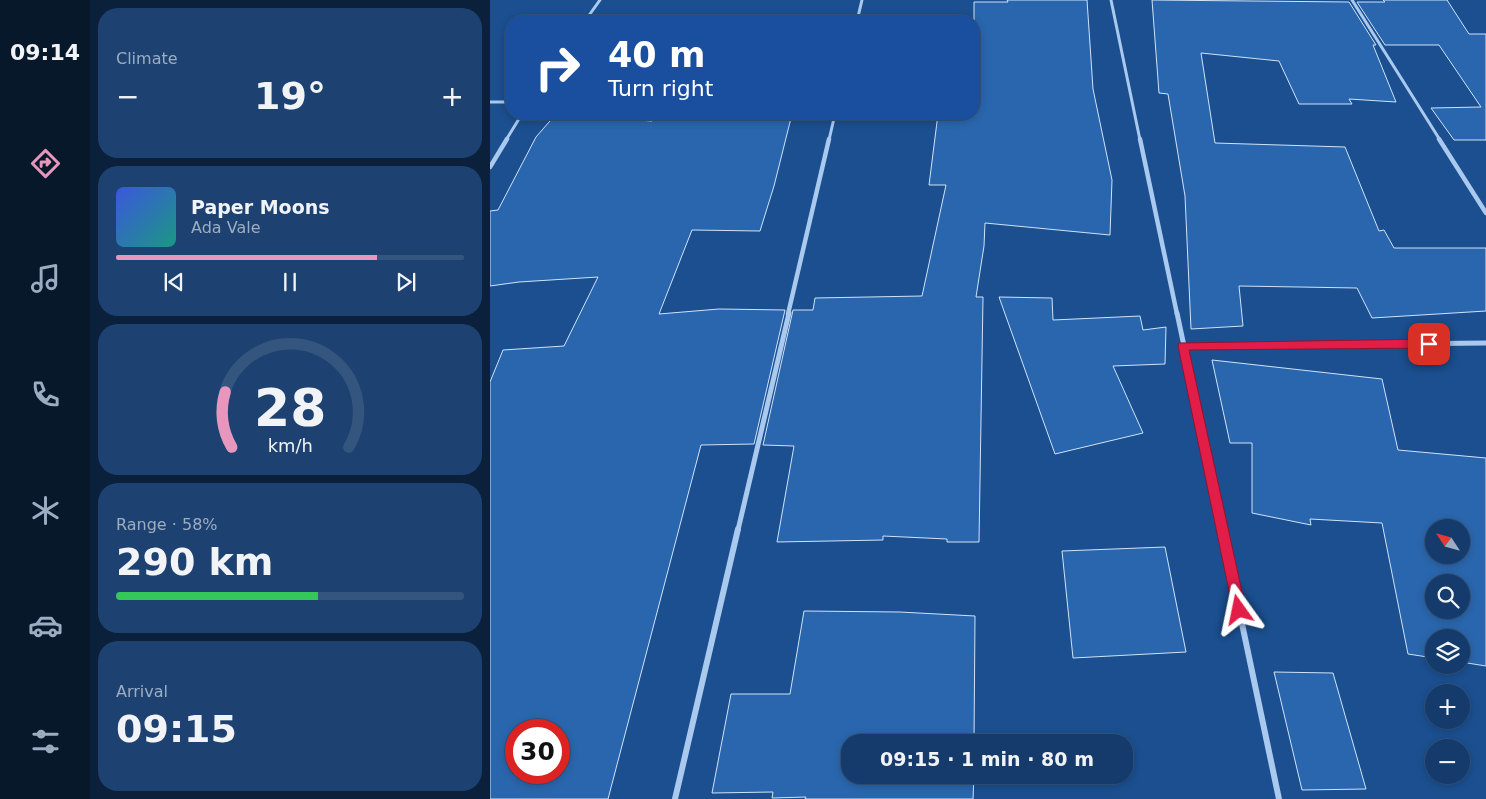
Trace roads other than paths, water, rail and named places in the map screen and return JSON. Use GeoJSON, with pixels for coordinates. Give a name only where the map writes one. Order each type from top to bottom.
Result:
{"type":"FeatureCollection","features":[{"type":"Feature","properties":{"kind":"street"},"geometry":{"type":"LineString","coordinates":[[589,15],[600,0]]}},
{"type":"Feature","properties":{"kind":"street"},"geometry":{"type":"LineString","coordinates":[[858,15],[862,0]]}},
{"type":"Feature","properties":{"kind":"street"},"geometry":{"type":"LineString","coordinates":[[1111,0],[1279,799]]}},
{"type":"Feature","properties":{"kind":"street"},"geometry":{"type":"LineString","coordinates":[[1352,0],[1486,213]]}},
{"type":"Feature","properties":{"kind":"street"},"geometry":{"type":"LineString","coordinates":[[490,102],[505,102]]}},
{"type":"Feature","properties":{"kind":"street"},"geometry":{"type":"LineString","coordinates":[[490,166],[518,120]]}},
{"type":"Feature","properties":{"kind":"street"},"geometry":{"type":"LineString","coordinates":[[675,799],[834,120]]}},
{"type":"Feature","properties":{"kind":"street"},"geometry":{"type":"LineString","coordinates":[[1183,346],[1486,343]]}}]}
